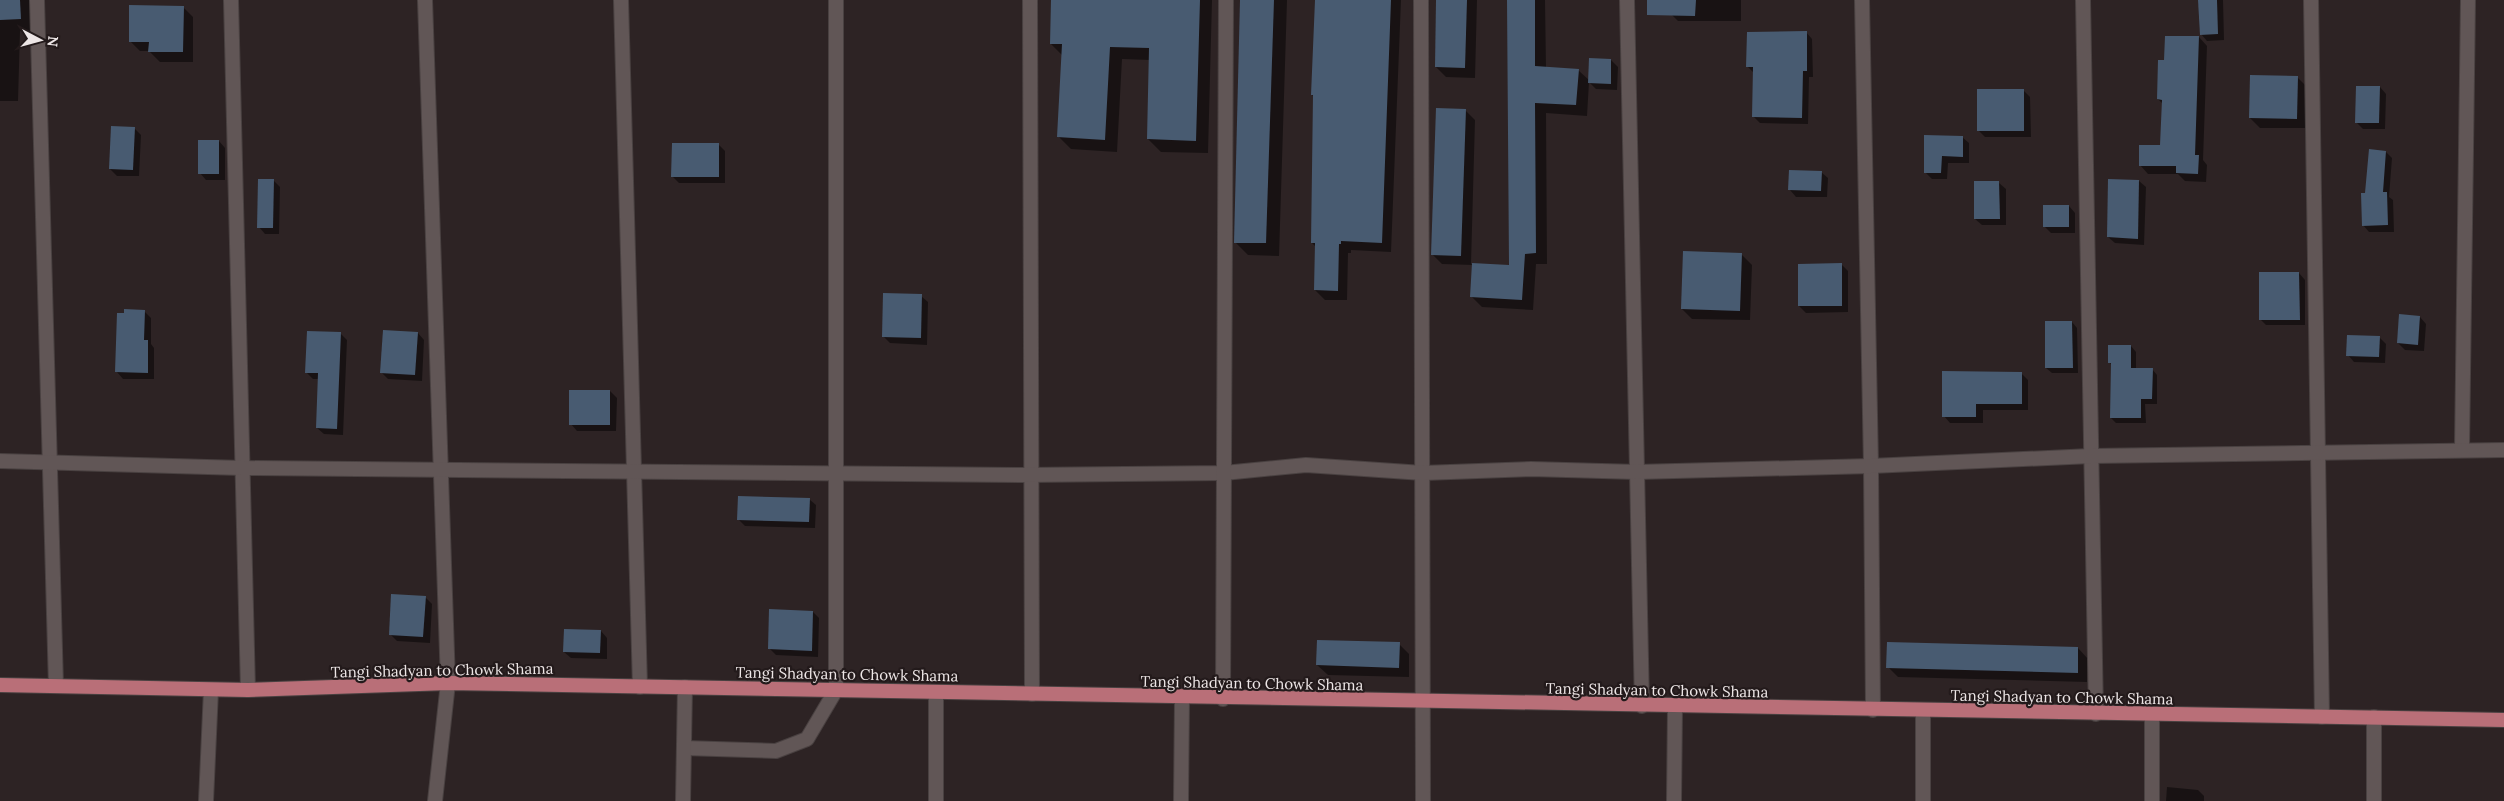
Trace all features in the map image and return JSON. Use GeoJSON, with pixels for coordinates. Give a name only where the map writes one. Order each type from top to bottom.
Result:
{"type":"FeatureCollection","features":[{"type":"Feature","properties":{"kind":"main road","name":"Tangi Shadyan to Chowk Shama"},"geometry":{"type":"LineString","coordinates":[[0,685],[248,690],[448,683],[1223,699],[2504,720]]}},
{"type":"Feature","properties":{"kind":"street"},"geometry":{"type":"LineString","coordinates":[[37,0],[56,686]]}},
{"type":"Feature","properties":{"kind":"street"},"geometry":{"type":"LineString","coordinates":[[230,0],[248,690]]}},
{"type":"Feature","properties":{"kind":"street"},"geometry":{"type":"LineString","coordinates":[[425,0],[448,683],[435,801]]}},
{"type":"Feature","properties":{"kind":"street"},"geometry":{"type":"LineString","coordinates":[[621,0],[640,686]]}},
{"type":"Feature","properties":{"kind":"street"},"geometry":{"type":"LineString","coordinates":[[684,748],[776,751],[807,739],[836,690],[836,0]]}},
{"type":"Feature","properties":{"kind":"street"},"geometry":{"type":"LineString","coordinates":[[1030,0],[1032,694]]}},
{"type":"Feature","properties":{"kind":"street"},"geometry":{"type":"LineString","coordinates":[[1223,699],[1226,0]]}},
{"type":"Feature","properties":{"kind":"street"},"geometry":{"type":"LineString","coordinates":[[1422,0],[1423,801]]}},
{"type":"Feature","properties":{"kind":"street"},"geometry":{"type":"LineString","coordinates":[[1627,0],[1642,706]]}},
{"type":"Feature","properties":{"kind":"street"},"geometry":{"type":"LineString","coordinates":[[1862,0],[1871,466],[1872,710]]}},
{"type":"Feature","properties":{"kind":"street"},"geometry":{"type":"LineString","coordinates":[[2083,0],[2096,714]]}},
{"type":"Feature","properties":{"kind":"street"},"geometry":{"type":"LineString","coordinates":[[2312,0],[2322,717]]}},
{"type":"Feature","properties":{"kind":"street"},"geometry":{"type":"LineString","coordinates":[[2462,450],[2468,0]]}},
{"type":"Feature","properties":{"kind":"street"},"geometry":{"type":"LineString","coordinates":[[0,461],[242,468],[1031,474],[1224,473],[1306,465],[1423,472],[1532,469],[1637,472],[1871,466],[2091,456],[2504,450]]}},
{"type":"Feature","properties":{"kind":"street"},"geometry":{"type":"LineString","coordinates":[[683,801],[685,687]]}},
{"type":"Feature","properties":{"kind":"street"},"geometry":{"type":"LineString","coordinates":[[206,801],[211,690]]}},
{"type":"Feature","properties":{"kind":"street"},"geometry":{"type":"LineString","coordinates":[[936,692],[936,801]]}},
{"type":"Feature","properties":{"kind":"street"},"geometry":{"type":"LineString","coordinates":[[1181,801],[1182,698]]}},
{"type":"Feature","properties":{"kind":"street"},"geometry":{"type":"LineString","coordinates":[[1674,801],[1675,707]]}},
{"type":"Feature","properties":{"kind":"street"},"geometry":{"type":"LineString","coordinates":[[1923,711],[1923,801]]}},
{"type":"Feature","properties":{"kind":"street"},"geometry":{"type":"LineString","coordinates":[[2152,715],[2152,801]]}},
{"type":"Feature","properties":{"kind":"street"},"geometry":{"type":"LineString","coordinates":[[2374,718],[2374,801]]}},
{"type":"Feature","properties":{"kind":"building"},"geometry":{"type":"Polygon","coordinates":[[[0,0],[20,0],[21,19],[0,20],[0,0]]]}},
{"type":"Feature","properties":{"kind":"building"},"geometry":{"type":"Polygon","coordinates":[[[1051,0],[1200,0],[1196,141],[1147,139],[1149,48],[1110,47],[1105,140],[1057,137],[1062,44],[1050,44],[1051,0]]]}},
{"type":"Feature","properties":{"kind":"building"},"geometry":{"type":"Polygon","coordinates":[[[1240,0],[1274,0],[1266,243],[1234,243],[1240,0]]]}},
{"type":"Feature","properties":{"kind":"building"},"geometry":{"type":"Polygon","coordinates":[[[1315,0],[1391,0],[1382,243],[1341,241],[1341,244],[1339,244],[1338,291],[1314,290],[1315,243],[1311,243],[1313,95],[1311,95],[1315,0]]]}},
{"type":"Feature","properties":{"kind":"building"},"geometry":{"type":"Polygon","coordinates":[[[1436,0],[1467,0],[1465,68],[1435,67],[1436,0]]]}},
{"type":"Feature","properties":{"kind":"building"},"geometry":{"type":"Polygon","coordinates":[[[1507,0],[1535,0],[1535,66],[1579,69],[1576,105],[1535,103],[1536,253],[1525,254],[1522,300],[1470,297],[1472,263],[1509,265],[1507,0]]]}},
{"type":"Feature","properties":{"kind":"building"},"geometry":{"type":"Polygon","coordinates":[[[1647,0],[1696,0],[1695,16],[1647,15],[1647,0]]]}},
{"type":"Feature","properties":{"kind":"building"},"geometry":{"type":"Polygon","coordinates":[[[2198,0],[2217,0],[2218,34],[2200,35],[2198,0]]]}},
{"type":"Feature","properties":{"kind":"building"},"geometry":{"type":"Polygon","coordinates":[[[129,5],[184,6],[183,52],[148,52],[149,42],[129,42],[129,5]]]}},
{"type":"Feature","properties":{"kind":"building"},"geometry":{"type":"Polygon","coordinates":[[[1807,31],[1807,71],[1803,71],[1802,118],[1752,117],[1753,67],[1746,67],[1747,32],[1807,31]]]}},
{"type":"Feature","properties":{"kind":"building"},"geometry":{"type":"Polygon","coordinates":[[[2165,36],[2199,36],[2195,155],[2199,155],[2198,174],[2176,173],[2176,166],[2139,166],[2139,145],[2160,145],[2162,100],[2157,99],[2158,60],[2164,60],[2165,36]]]}},
{"type":"Feature","properties":{"kind":"building"},"geometry":{"type":"Polygon","coordinates":[[[1589,58],[1611,59],[1611,84],[1588,83],[1589,58]]]}},
{"type":"Feature","properties":{"kind":"building"},"geometry":{"type":"Polygon","coordinates":[[[2250,75],[2298,76],[2297,119],[2249,118],[2250,75]]]}},
{"type":"Feature","properties":{"kind":"building"},"geometry":{"type":"Polygon","coordinates":[[[2356,86],[2380,86],[2379,123],[2355,123],[2356,86]]]}},
{"type":"Feature","properties":{"kind":"building"},"geometry":{"type":"Polygon","coordinates":[[[1977,89],[2024,89],[2024,131],[1977,131],[1977,89]]]}},
{"type":"Feature","properties":{"kind":"building"},"geometry":{"type":"Polygon","coordinates":[[[1436,108],[1466,109],[1461,256],[1431,255],[1436,108]]]}},
{"type":"Feature","properties":{"kind":"building"},"geometry":{"type":"Polygon","coordinates":[[[111,126],[135,127],[133,170],[109,169],[111,126]]]}},
{"type":"Feature","properties":{"kind":"building"},"geometry":{"type":"Polygon","coordinates":[[[1924,135],[1963,136],[1963,157],[1942,156],[1941,173],[1924,173],[1924,135]]]}},
{"type":"Feature","properties":{"kind":"building"},"geometry":{"type":"Polygon","coordinates":[[[198,140],[219,140],[219,174],[198,174],[198,140]]]}},
{"type":"Feature","properties":{"kind":"building"},"geometry":{"type":"Polygon","coordinates":[[[672,143],[719,143],[719,177],[671,177],[672,143]]]}},
{"type":"Feature","properties":{"kind":"building"},"geometry":{"type":"Polygon","coordinates":[[[2369,149],[2386,151],[2383,192],[2387,192],[2388,225],[2362,226],[2361,193],[2365,193],[2369,149]]]}},
{"type":"Feature","properties":{"kind":"building"},"geometry":{"type":"Polygon","coordinates":[[[1789,170],[1822,171],[1821,191],[1788,190],[1789,170]]]}},
{"type":"Feature","properties":{"kind":"building"},"geometry":{"type":"Polygon","coordinates":[[[258,179],[274,179],[273,228],[257,228],[258,179]]]}},
{"type":"Feature","properties":{"kind":"building"},"geometry":{"type":"Polygon","coordinates":[[[2108,179],[2139,180],[2138,239],[2107,237],[2108,179]]]}},
{"type":"Feature","properties":{"kind":"building"},"geometry":{"type":"Polygon","coordinates":[[[1974,181],[1999,181],[2000,219],[1974,219],[1974,181]]]}},
{"type":"Feature","properties":{"kind":"building"},"geometry":{"type":"Polygon","coordinates":[[[2043,205],[2069,205],[2069,227],[2043,227],[2043,205]]]}},
{"type":"Feature","properties":{"kind":"building"},"geometry":{"type":"Polygon","coordinates":[[[1683,251],[1742,253],[1740,311],[1681,309],[1683,251]]]}},
{"type":"Feature","properties":{"kind":"building"},"geometry":{"type":"Polygon","coordinates":[[[1842,263],[1842,306],[1798,306],[1798,264],[1842,263]]]}},
{"type":"Feature","properties":{"kind":"building"},"geometry":{"type":"Polygon","coordinates":[[[2259,272],[2299,272],[2300,320],[2259,320],[2259,272]]]}},
{"type":"Feature","properties":{"kind":"building"},"geometry":{"type":"Polygon","coordinates":[[[883,293],[922,294],[921,338],[882,337],[883,293]]]}},
{"type":"Feature","properties":{"kind":"building"},"geometry":{"type":"Polygon","coordinates":[[[124,309],[145,310],[144,340],[148,340],[148,373],[115,372],[117,313],[124,313],[124,309]]]}},
{"type":"Feature","properties":{"kind":"building"},"geometry":{"type":"Polygon","coordinates":[[[2399,314],[2420,316],[2418,345],[2397,343],[2399,314]]]}},
{"type":"Feature","properties":{"kind":"building"},"geometry":{"type":"Polygon","coordinates":[[[2045,321],[2072,321],[2073,368],[2045,368],[2045,321]]]}},
{"type":"Feature","properties":{"kind":"building"},"geometry":{"type":"Polygon","coordinates":[[[383,330],[418,332],[415,375],[380,373],[383,330]]]}},
{"type":"Feature","properties":{"kind":"building"},"geometry":{"type":"Polygon","coordinates":[[[307,331],[341,332],[337,429],[316,428],[318,373],[305,373],[307,331]]]}},
{"type":"Feature","properties":{"kind":"building"},"geometry":{"type":"Polygon","coordinates":[[[2347,335],[2380,336],[2379,357],[2346,356],[2347,335]]]}},
{"type":"Feature","properties":{"kind":"building"},"geometry":{"type":"Polygon","coordinates":[[[2108,345],[2131,345],[2131,368],[2153,368],[2152,399],[2141,399],[2141,418],[2110,418],[2111,363],[2108,363],[2108,345]]]}},
{"type":"Feature","properties":{"kind":"building"},"geometry":{"type":"Polygon","coordinates":[[[1942,371],[2022,372],[2022,404],[1976,404],[1976,417],[1942,417],[1942,371]]]}},
{"type":"Feature","properties":{"kind":"building"},"geometry":{"type":"Polygon","coordinates":[[[569,390],[610,390],[610,425],[569,425],[569,390]]]}},
{"type":"Feature","properties":{"kind":"building"},"geometry":{"type":"Polygon","coordinates":[[[738,496],[810,498],[809,522],[737,520],[738,496]]]}},
{"type":"Feature","properties":{"kind":"building"},"geometry":{"type":"Polygon","coordinates":[[[391,594],[426,596],[423,637],[389,635],[391,594]]]}},
{"type":"Feature","properties":{"kind":"building"},"geometry":{"type":"Polygon","coordinates":[[[769,609],[813,611],[812,651],[768,649],[769,609]]]}},
{"type":"Feature","properties":{"kind":"building"},"geometry":{"type":"Polygon","coordinates":[[[564,629],[601,630],[600,653],[563,652],[564,629]]]}},
{"type":"Feature","properties":{"kind":"building"},"geometry":{"type":"Polygon","coordinates":[[[1317,640],[1400,642],[1399,668],[1316,665],[1317,640]]]}},
{"type":"Feature","properties":{"kind":"building"},"geometry":{"type":"Polygon","coordinates":[[[1887,642],[2078,647],[2078,673],[1886,668],[1887,642]]]}}]}
